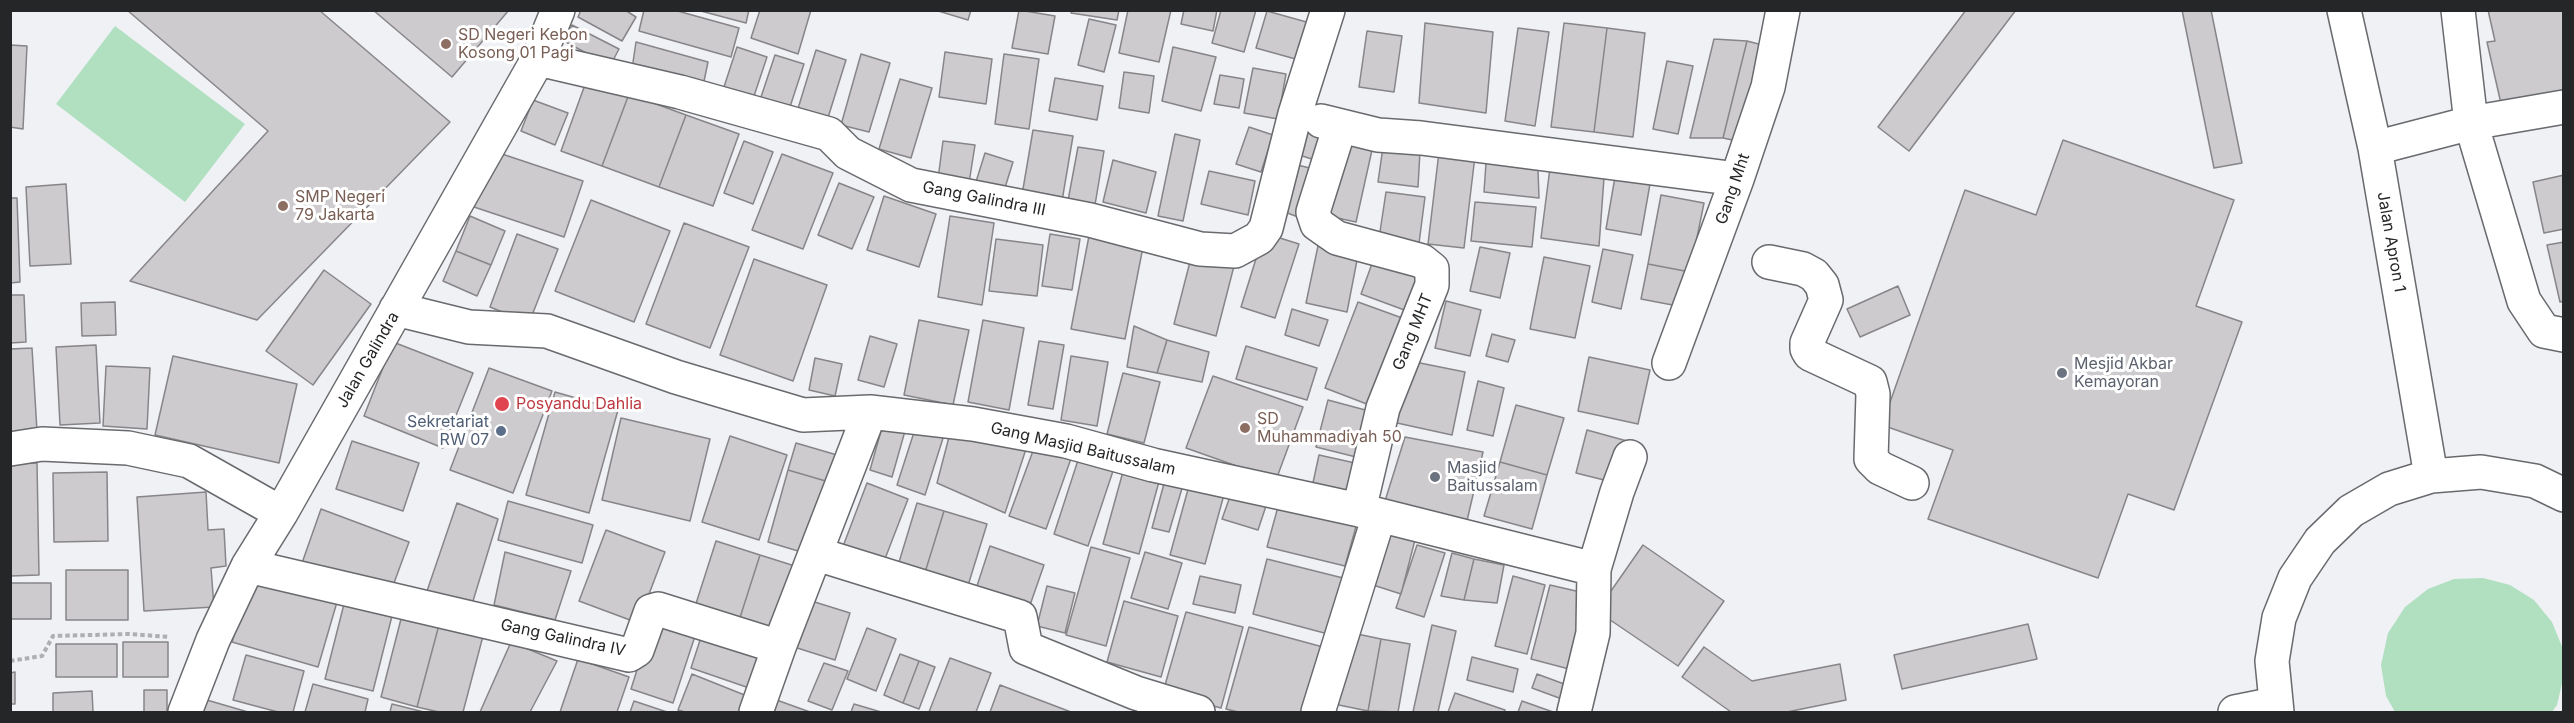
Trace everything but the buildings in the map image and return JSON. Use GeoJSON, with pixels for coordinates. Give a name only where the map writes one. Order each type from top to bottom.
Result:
{"type":"FeatureCollection","features":[{"type":"Feature","properties":{"kind":"street","name":"Jalan Galindra"},"geometry":{"type":"LineString","coordinates":[[185,712],[213,640],[248,566],[538,59],[558,10]]}},
{"type":"Feature","properties":{"kind":"street"},"geometry":{"type":"LineString","coordinates":[[1295,114],[1328,10]]}},
{"type":"Feature","properties":{"kind":"street","name":"Gang Mht"},"geometry":{"type":"LineString","coordinates":[[1669,363],[1718,252],[1737,179],[1768,87],[1783,10]]}},
{"type":"Feature","properties":{"kind":"street","name":"Jalan Apron 1"},"geometry":{"type":"LineString","coordinates":[[2344,10],[2375,148],[2431,476]]}},
{"type":"Feature","properties":{"kind":"street"},"geometry":{"type":"LineString","coordinates":[[2458,10],[2471,123],[2524,301],[2544,331],[2564,335]]}},
{"type":"Feature","properties":{"kind":"street","name":"Gang Galindra III"},"geometry":{"type":"LineString","coordinates":[[538,59],[680,92],[829,134],[848,153],[912,185],[1090,219],[1200,249],[1235,251],[1259,238],[1266,228],[1295,114]]}},
{"type":"Feature","properties":{"kind":"street"},"geometry":{"type":"LineString","coordinates":[[2375,148],[2471,123],[2564,107]]}},
{"type":"Feature","properties":{"kind":"street","name":"Gang MHT"},"geometry":{"type":"LineString","coordinates":[[1295,114],[1378,135],[1421,138],[1737,179]]}},
{"type":"Feature","properties":{"kind":"street","name":"Gang MHT"},"geometry":{"type":"LineString","coordinates":[[1340,126],[1313,212],[1317,224],[1337,238],[1422,261],[1432,269],[1432,285],[1383,408],[1369,513]]}},
{"type":"Feature","properties":{"kind":"street"},"geometry":{"type":"LineString","coordinates":[[1769,262],[1803,269],[1814,275],[1822,285],[1826,300],[1807,343],[1807,349],[1810,354],[1870,382],[1873,394],[1871,459],[1880,468],[1912,483]]}},
{"type":"Feature","properties":{"kind":"street","name":"Gang Masjid Baitussalam"},"geometry":{"type":"LineString","coordinates":[[396,309],[469,327],[547,331],[676,378],[803,415],[870,412],[973,424],[1066,441],[1153,465],[1369,513],[1594,569]]}},
{"type":"Feature","properties":{"kind":"street"},"geometry":{"type":"LineString","coordinates":[[756,712],[870,412]]}},
{"type":"Feature","properties":{"kind":"street"},"geometry":{"type":"LineString","coordinates":[[10,449],[42,444],[128,448],[189,462],[280,513]]}},
{"type":"Feature","properties":{"kind":"street"},"geometry":{"type":"LineString","coordinates":[[1574,712],[1593,633],[1594,569],[1630,457]]}},
{"type":"Feature","properties":{"kind":"street"},"geometry":{"type":"LineString","coordinates":[[2235,712],[2276,708],[2272,661],[2279,618],[2301,568],[2320,541],[2351,511],[2389,489],[2431,476],[2481,472],[2535,481],[2564,495]]}},
{"type":"Feature","properties":{"kind":"street"},"geometry":{"type":"LineString","coordinates":[[1318,712],[1369,513]]}},
{"type":"Feature","properties":{"kind":"street"},"geometry":{"type":"LineString","coordinates":[[817,554],[1020,617],[1026,648],[1136,693],[1198,712]]}},
{"type":"Feature","properties":{"kind":"street","name":"Gang Galindra IV"},"geometry":{"type":"LineString","coordinates":[[248,566],[629,655],[637,650],[651,611],[658,609],[779,647]]}},
{"type":"Feature","properties":{"kind":"path"},"geometry":{"type":"LineString","coordinates":[[10,661],[42,656],[53,636],[129,634],[213,640]]}},
{"type":"Feature","properties":{"kind":"green space"},"geometry":{"type":"Polygon","coordinates":[[[115,26],[245,124],[185,202],[56,104],[115,26]]]}},
{"type":"Feature","properties":{"kind":"green space"},"geometry":{"type":"Polygon","coordinates":[[[2483,578],[2510,585],[2534,600],[2552,622],[2563,649],[2563,679],[2557,705],[2552,712],[2395,712],[2386,696],[2381,665],[2388,633],[2405,607],[2428,589],[2454,579],[2483,578]]]}},
{"type":"Feature","properties":{"kind":"place","name":"SD Negeri Kebon Kosong 01 Pagi"},"geometry":{"type":"Point","coordinates":[446,44]}},
{"type":"Feature","properties":{"kind":"place","name":"SMP Negeri 79 Jakarta"},"geometry":{"type":"Point","coordinates":[283,206]}},
{"type":"Feature","properties":{"kind":"place","name":"Mesjid Akbar Kemayoran"},"geometry":{"type":"Point","coordinates":[2062,373]}},
{"type":"Feature","properties":{"kind":"place","name":"Posyandu Dahlia"},"geometry":{"type":"Point","coordinates":[502,404]}},
{"type":"Feature","properties":{"kind":"place","name":"SD Muhammadiyah 50"},"geometry":{"type":"Point","coordinates":[1245,428]}},
{"type":"Feature","properties":{"kind":"place","name":"Sekretariat RW 07"},"geometry":{"type":"Point","coordinates":[501,431]}},
{"type":"Feature","properties":{"kind":"place","name":"Masjid Baitussalam"},"geometry":{"type":"Point","coordinates":[1435,477]}}]}
